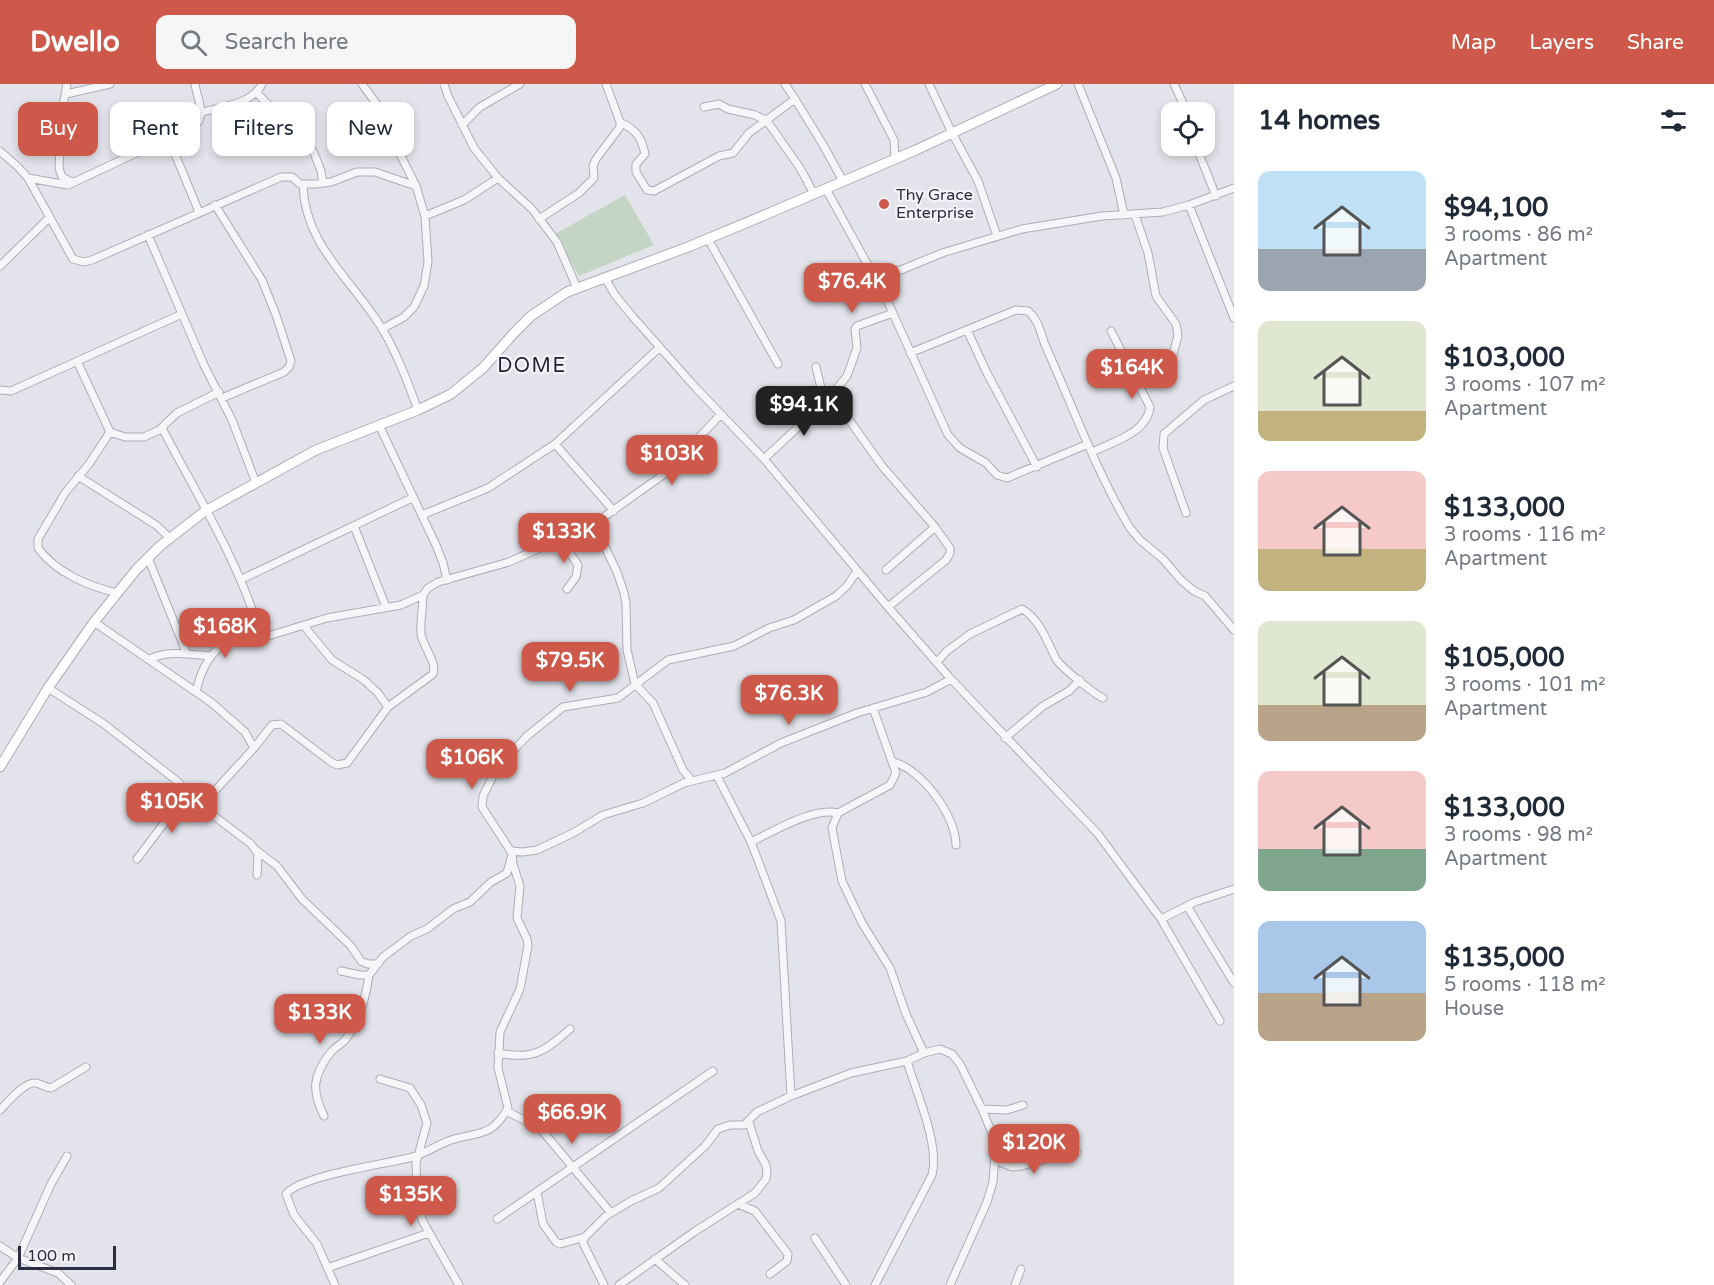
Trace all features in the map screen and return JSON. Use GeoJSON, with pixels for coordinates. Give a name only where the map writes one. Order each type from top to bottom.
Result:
{"type":"FeatureCollection","features":[{"type":"Feature","properties":{"kind":"street"},"geometry":{"type":"LineString","coordinates":[[67,84],[62,111],[59,168],[62,177],[72,182]]}},
{"type":"Feature","properties":{"kind":"street"},"geometry":{"type":"LineString","coordinates":[[66,94],[110,84]]}},
{"type":"Feature","properties":{"kind":"street"},"geometry":{"type":"LineString","coordinates":[[195,84],[202,112],[200,121]]}},
{"type":"Feature","properties":{"kind":"street"},"geometry":{"type":"LineString","coordinates":[[202,112],[233,104],[257,93],[262,84]]}},
{"type":"Feature","properties":{"kind":"street"},"geometry":{"type":"LineString","coordinates":[[362,84],[384,114],[393,140],[416,186],[425,216],[428,262],[424,286],[414,307],[404,317],[382,328]]}},
{"type":"Feature","properties":{"kind":"street"},"geometry":{"type":"LineString","coordinates":[[444,84],[474,148],[498,178],[532,209],[562,249],[577,288]]}},
{"type":"Feature","properties":{"kind":"street"},"geometry":{"type":"LineString","coordinates":[[462,124],[480,107],[520,84]]}},
{"type":"Feature","properties":{"kind":"street"},"geometry":{"type":"LineString","coordinates":[[539,219],[579,193],[594,178],[593,166],[596,159],[619,130],[620,122],[606,84]]}},
{"type":"Feature","properties":{"kind":"street"},"geometry":{"type":"LineString","coordinates":[[785,84],[843,181]]}},
{"type":"Feature","properties":{"kind":"street"},"geometry":{"type":"LineString","coordinates":[[865,84],[894,140],[895,159]]}},
{"type":"Feature","properties":{"kind":"street"},"geometry":{"type":"LineString","coordinates":[[929,84],[952,134],[978,181],[998,236]]}},
{"type":"Feature","properties":{"kind":"street"},"geometry":{"type":"LineString","coordinates":[[0,767],[48,688],[94,622],[148,558],[205,511],[316,450],[418,410],[452,394],[483,368],[531,316],[559,297],[826,189],[952,134],[1057,84]]}},
{"type":"Feature","properties":{"kind":"street"},"geometry":{"type":"LineString","coordinates":[[1078,84],[1116,178],[1124,215]]}},
{"type":"Feature","properties":{"kind":"street"},"geometry":{"type":"LineString","coordinates":[[1174,84],[1182,102]]}},
{"type":"Feature","properties":{"kind":"street"},"geometry":{"type":"LineString","coordinates":[[257,93],[280,117],[304,137],[314,153],[321,171],[322,183]]}},
{"type":"Feature","properties":{"kind":"street"},"geometry":{"type":"LineString","coordinates":[[620,122],[638,134],[645,154],[636,164],[636,172],[645,187],[654,191],[719,156],[733,153],[745,137],[795,99]]}},
{"type":"Feature","properties":{"kind":"street"},"geometry":{"type":"LineString","coordinates":[[704,107],[719,104],[728,109],[756,115],[767,121],[800,168],[814,194]]}},
{"type":"Feature","properties":{"kind":"street"},"geometry":{"type":"LineString","coordinates":[[0,151],[28,178],[66,250],[73,259],[78,261],[92,260],[281,177],[292,177],[300,184],[322,183],[366,171],[388,175],[416,186]]}},
{"type":"Feature","properties":{"kind":"street"},"geometry":{"type":"LineString","coordinates":[[28,178],[68,185],[127,156]]}},
{"type":"Feature","properties":{"kind":"street"},"geometry":{"type":"LineString","coordinates":[[176,156],[199,212]]}},
{"type":"Feature","properties":{"kind":"street"},"geometry":{"type":"LineString","coordinates":[[1200,156],[1216,196]]}},
{"type":"Feature","properties":{"kind":"street"},"geometry":{"type":"LineString","coordinates":[[425,216],[465,200],[498,178]]}},
{"type":"Feature","properties":{"kind":"street"},"geometry":{"type":"LineString","coordinates":[[303,184],[305,209],[314,234],[382,328],[403,369],[418,410]]}},
{"type":"Feature","properties":{"kind":"street"},"geometry":{"type":"LineString","coordinates":[[873,274],[901,270],[928,258],[998,236],[1044,225],[1102,216],[1163,212],[1216,196],[1234,188]]}},
{"type":"Feature","properties":{"kind":"street"},"geometry":{"type":"LineString","coordinates":[[826,189],[893,313],[948,435],[954,442],[968,454],[980,459],[1002,478],[1011,477],[1088,444]]}},
{"type":"Feature","properties":{"kind":"street"},"geometry":{"type":"LineString","coordinates":[[110,432],[139,438],[162,428],[177,413],[284,372],[289,368],[291,361],[262,280],[215,205]]}},
{"type":"Feature","properties":{"kind":"street"},"geometry":{"type":"LineString","coordinates":[[1189,205],[1234,318]]}},
{"type":"Feature","properties":{"kind":"street"},"geometry":{"type":"LineString","coordinates":[[1135,215],[1148,254],[1156,296],[1176,324],[1178,336],[1173,354],[1136,381]]}},
{"type":"Feature","properties":{"kind":"street"},"geometry":{"type":"LineString","coordinates":[[0,266],[49,218]]}},
{"type":"Feature","properties":{"kind":"street"},"geometry":{"type":"LineString","coordinates":[[148,235],[220,395],[256,483]]}},
{"type":"Feature","properties":{"kind":"street"},"geometry":{"type":"LineString","coordinates":[[708,238],[778,364]]}},
{"type":"Feature","properties":{"kind":"street"},"geometry":{"type":"LineString","coordinates":[[605,278],[615,295],[764,459],[951,679],[1098,834],[1161,919],[1220,1021]]}},
{"type":"Feature","properties":{"kind":"street"},"geometry":{"type":"LineString","coordinates":[[910,353],[1016,310],[1028,310],[1034,316],[1088,444],[1135,534],[1164,559],[1181,580],[1194,591],[1205,596],[1234,630]]}},
{"type":"Feature","properties":{"kind":"street"},"geometry":{"type":"LineString","coordinates":[[764,459],[829,398],[849,374],[857,348],[855,329],[857,326],[893,313]]}},
{"type":"Feature","properties":{"kind":"street"},"geometry":{"type":"LineString","coordinates":[[0,390],[11,391],[182,314]]}},
{"type":"Feature","properties":{"kind":"street"},"geometry":{"type":"LineString","coordinates":[[967,330],[1036,467]]}},
{"type":"Feature","properties":{"kind":"street"},"geometry":{"type":"LineString","coordinates":[[1092,452],[1135,431],[1145,422],[1150,407],[1111,331]]}},
{"type":"Feature","properties":{"kind":"street"},"geometry":{"type":"LineString","coordinates":[[422,514],[488,488],[555,444],[660,347]]}},
{"type":"Feature","properties":{"kind":"street"},"geometry":{"type":"LineString","coordinates":[[77,361],[110,432]]}},
{"type":"Feature","properties":{"kind":"street"},"geometry":{"type":"LineString","coordinates":[[816,367],[819,384],[829,398],[845,414],[882,466],[935,527],[950,548],[949,557],[888,607]]}},
{"type":"Feature","properties":{"kind":"street"},"geometry":{"type":"LineString","coordinates":[[1186,513],[1163,448],[1164,434],[1204,400],[1234,386]]}},
{"type":"Feature","properties":{"kind":"street"},"geometry":{"type":"LineString","coordinates":[[162,428],[228,550],[242,579],[261,635],[266,638],[327,618],[401,605],[423,595],[428,588],[447,580],[509,562],[594,524],[677,465],[691,446],[721,414]]}},
{"type":"Feature","properties":{"kind":"street"},"geometry":{"type":"LineString","coordinates":[[379,425],[395,456],[412,498],[422,514],[443,563],[447,580]]}},
{"type":"Feature","properties":{"kind":"street"},"geometry":{"type":"LineString","coordinates":[[110,432],[65,493],[38,539],[38,548],[49,560],[71,575],[95,588],[118,593]]}},
{"type":"Feature","properties":{"kind":"street"},"geometry":{"type":"LineString","coordinates":[[555,444],[614,511]]}},
{"type":"Feature","properties":{"kind":"street"},"geometry":{"type":"LineString","coordinates":[[78,476],[156,525],[170,538]]}},
{"type":"Feature","properties":{"kind":"street"},"geometry":{"type":"LineString","coordinates":[[242,579],[412,498]]}},
{"type":"Feature","properties":{"kind":"street"},"geometry":{"type":"LineString","coordinates":[[594,524],[617,572],[624,593],[627,609],[627,650],[635,684],[653,703],[683,770],[692,780]]}},
{"type":"Feature","properties":{"kind":"street"},"geometry":{"type":"LineString","coordinates":[[354,526],[387,608]]}},
{"type":"Feature","properties":{"kind":"street"},"geometry":{"type":"LineString","coordinates":[[886,570],[935,527]]}},
{"type":"Feature","properties":{"kind":"street"},"geometry":{"type":"LineString","coordinates":[[561,540],[578,565],[576,577],[567,589]]}},
{"type":"Feature","properties":{"kind":"street"},"geometry":{"type":"LineString","coordinates":[[148,558],[187,654]]}},
{"type":"Feature","properties":{"kind":"street"},"geometry":{"type":"LineString","coordinates":[[335,1285],[317,1244],[294,1215],[286,1194],[301,1184],[344,1171],[409,1158],[449,1141],[483,1134],[492,1128],[506,1111],[508,1104],[500,1084],[498,1053],[502,1023],[520,989],[528,946],[517,918],[520,886],[511,852],[482,807],[483,796],[497,768],[527,736],[563,707],[618,698],[668,660],[734,646],[769,628],[794,620],[836,596],[847,586],[857,571]]}},
{"type":"Feature","properties":{"kind":"street"},"geometry":{"type":"LineString","coordinates":[[201,806],[272,725],[281,724],[332,762],[343,765],[347,763],[388,707],[428,679],[435,670],[421,632],[423,595]]}},
{"type":"Feature","properties":{"kind":"street"},"geometry":{"type":"LineString","coordinates":[[937,662],[970,634],[1022,609],[1053,648],[1057,660],[1103,698]]}},
{"type":"Feature","properties":{"kind":"street"},"geometry":{"type":"LineString","coordinates":[[94,622],[212,703],[245,732],[254,748]]}},
{"type":"Feature","properties":{"kind":"street"},"geometry":{"type":"LineString","coordinates":[[304,626],[332,660],[364,681],[378,693],[388,707]]}},
{"type":"Feature","properties":{"kind":"street"},"geometry":{"type":"LineString","coordinates":[[196,692],[200,676],[210,656],[239,635],[259,630]]}},
{"type":"Feature","properties":{"kind":"street"},"geometry":{"type":"LineString","coordinates":[[148,659],[159,654],[173,652],[210,656]]}},
{"type":"Feature","properties":{"kind":"street"},"geometry":{"type":"LineString","coordinates":[[511,852],[537,850],[573,833],[603,815],[643,803],[692,780],[717,776],[781,743],[873,708],[927,692],[951,679]]}},
{"type":"Feature","properties":{"kind":"street"},"geometry":{"type":"LineString","coordinates":[[1005,738],[1043,706],[1069,691],[1080,680]]}},
{"type":"Feature","properties":{"kind":"street"},"geometry":{"type":"LineString","coordinates":[[48,688],[104,724],[177,781],[201,806],[278,866],[302,899],[350,945],[361,961],[378,964]]}},
{"type":"Feature","properties":{"kind":"street"},"geometry":{"type":"LineString","coordinates":[[751,842],[808,817],[822,813],[838,813],[890,785],[896,772],[894,762],[873,708]]}},
{"type":"Feature","properties":{"kind":"street"},"geometry":{"type":"LineString","coordinates":[[894,762],[906,767],[936,797],[954,827],[956,845]]}},
{"type":"Feature","properties":{"kind":"street"},"geometry":{"type":"LineString","coordinates":[[717,776],[751,842],[782,921],[791,1095]]}},
{"type":"Feature","properties":{"kind":"street"},"geometry":{"type":"LineString","coordinates":[[137,859],[187,793]]}},
{"type":"Feature","properties":{"kind":"street"},"geometry":{"type":"LineString","coordinates":[[838,813],[832,828],[842,881],[862,923],[890,968],[906,1014],[924,1053]]}},
{"type":"Feature","properties":{"kind":"street"},"geometry":{"type":"LineString","coordinates":[[256,850],[259,859],[256,874]]}},
{"type":"Feature","properties":{"kind":"street"},"geometry":{"type":"LineString","coordinates":[[324,1116],[315,1094],[316,1077],[331,1051],[346,1040],[364,1001],[369,975],[383,957],[411,936],[427,929],[444,915],[470,902],[491,882],[507,873],[511,852]]}},
{"type":"Feature","properties":{"kind":"street"},"geometry":{"type":"LineString","coordinates":[[1161,919],[1187,906],[1234,888]]}},
{"type":"Feature","properties":{"kind":"street"},"geometry":{"type":"LineString","coordinates":[[1187,906],[1234,983]]}},
{"type":"Feature","properties":{"kind":"street"},"geometry":{"type":"LineString","coordinates":[[341,971],[369,975]]}},
{"type":"Feature","properties":{"kind":"street"},"geometry":{"type":"LineString","coordinates":[[498,1053],[521,1057],[537,1053],[570,1029]]}},
{"type":"Feature","properties":{"kind":"street"},"geometry":{"type":"LineString","coordinates":[[537,1192],[543,1224],[556,1242],[560,1244],[585,1237],[611,1213],[659,1188],[705,1146],[718,1130],[730,1125],[744,1125],[757,1112],[791,1095],[851,1073],[907,1061],[940,1049],[952,1054],[960,1064],[996,1143],[993,1182],[987,1202],[950,1285]]}},
{"type":"Feature","properties":{"kind":"street"},"geometry":{"type":"LineString","coordinates":[[875,1285],[934,1168],[930,1133],[907,1061]]}},
{"type":"Feature","properties":{"kind":"street"},"geometry":{"type":"LineString","coordinates":[[0,1110],[30,1083],[51,1088],[86,1067]]}},
{"type":"Feature","properties":{"kind":"street"},"geometry":{"type":"LineString","coordinates":[[497,1219],[713,1071]]}},
{"type":"Feature","properties":{"kind":"street"},"geometry":{"type":"LineString","coordinates":[[380,1078],[410,1088],[421,1105],[427,1123],[417,1155],[416,1168],[422,1220],[459,1285]]}},
{"type":"Feature","properties":{"kind":"street"},"geometry":{"type":"LineString","coordinates":[[982,1109],[1007,1110],[1023,1105]]}},
{"type":"Feature","properties":{"kind":"street"},"geometry":{"type":"LineString","coordinates":[[506,1111],[540,1128],[611,1213]]}},
{"type":"Feature","properties":{"kind":"street"},"geometry":{"type":"LineString","coordinates":[[619,1285],[755,1193],[766,1179],[767,1173],[749,1122]]}},
{"type":"Feature","properties":{"kind":"street"},"geometry":{"type":"LineString","coordinates":[[995,1161],[1012,1167],[1022,1166],[1077,1152]]}},
{"type":"Feature","properties":{"kind":"street"},"geometry":{"type":"LineString","coordinates":[[0,1282],[18,1258],[36,1215],[67,1156]]}},
{"type":"Feature","properties":{"kind":"street"},"geometry":{"type":"LineString","coordinates":[[738,1204],[755,1211],[775,1234],[788,1254],[787,1261],[770,1274]]}},
{"type":"Feature","properties":{"kind":"street"},"geometry":{"type":"LineString","coordinates":[[327,1268],[429,1233]]}},
{"type":"Feature","properties":{"kind":"street"},"geometry":{"type":"LineString","coordinates":[[585,1237],[583,1243],[604,1285]]}},
{"type":"Feature","properties":{"kind":"street"},"geometry":{"type":"LineString","coordinates":[[814,1238],[846,1285]]}},
{"type":"Feature","properties":{"kind":"street"},"geometry":{"type":"LineString","coordinates":[[0,1246],[18,1258],[58,1274],[71,1285]]}},
{"type":"Feature","properties":{"kind":"street"},"geometry":{"type":"LineString","coordinates":[[655,1259],[685,1285]]}},
{"type":"Feature","properties":{"kind":"street"},"geometry":{"type":"LineString","coordinates":[[1015,1285],[1021,1269]]}},
{"type":"Feature","properties":{"kind":"green space"},"geometry":{"type":"Polygon","coordinates":[[[625,195],[654,245],[579,276],[555,234],[625,195]]]}},
{"type":"Feature","properties":{"kind":"place","name":"Thy Grace Enterprise"},"geometry":{"type":"Point","coordinates":[884,204]}},
{"type":"Feature","properties":{"kind":"district","name":"DOME"},"geometry":{"type":"Point","coordinates":[532,366]}}]}
